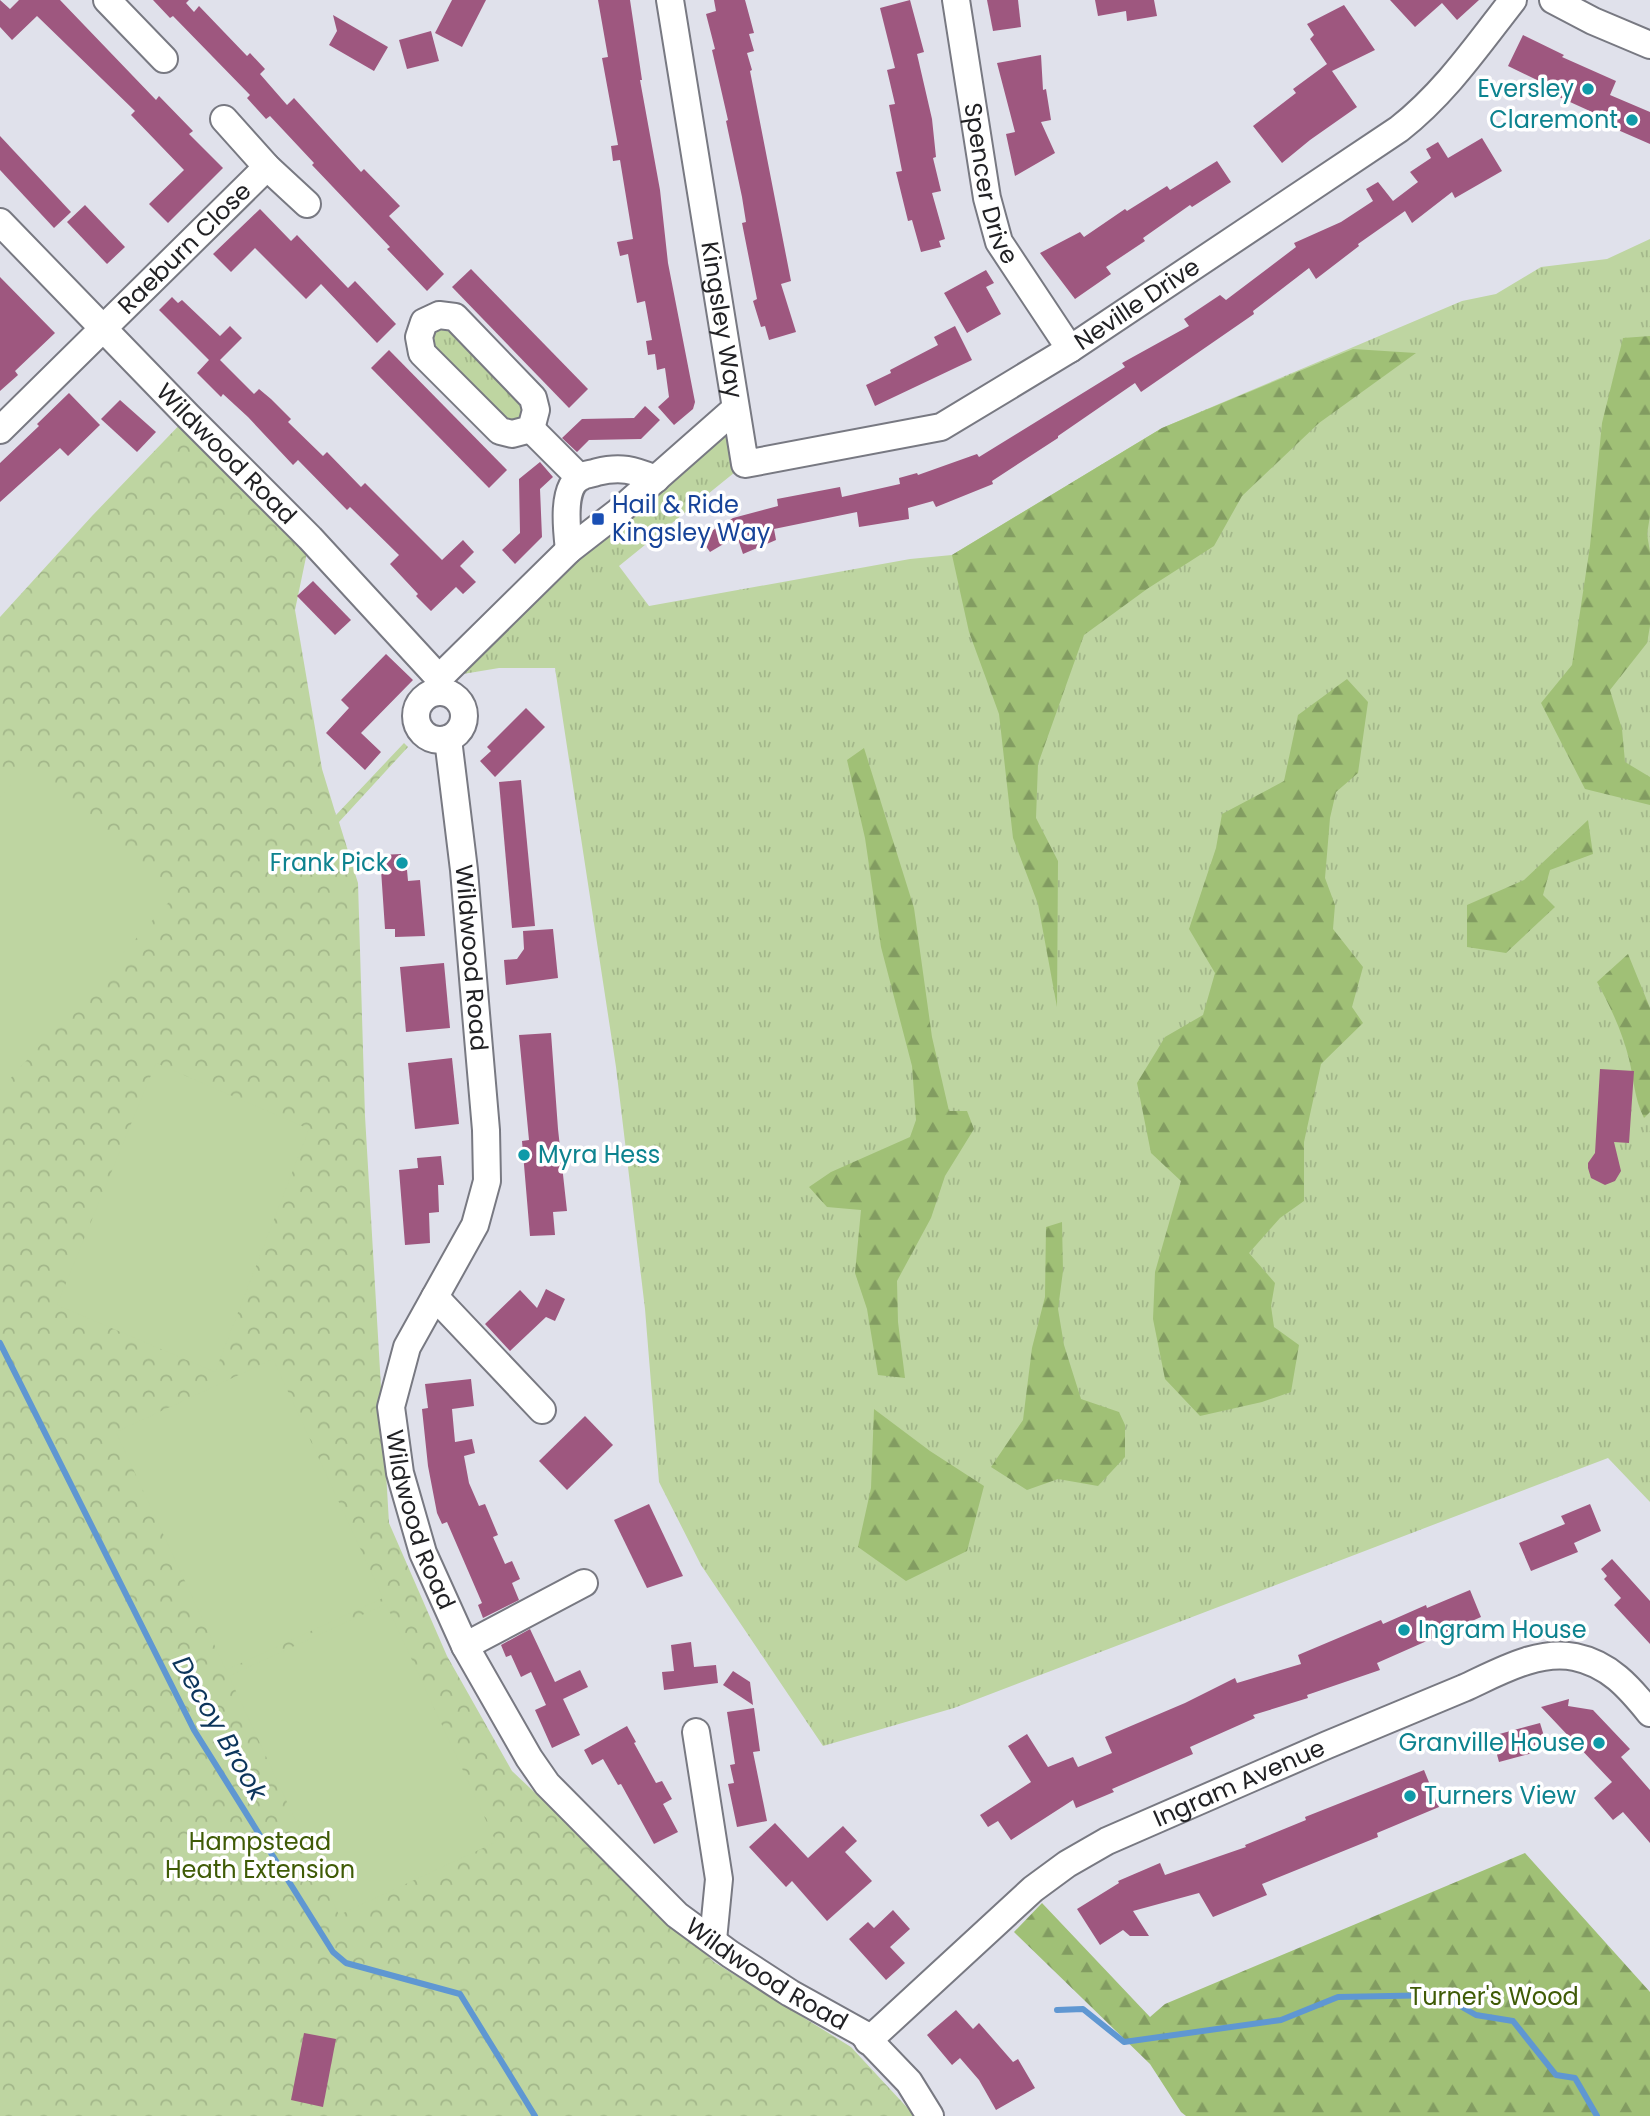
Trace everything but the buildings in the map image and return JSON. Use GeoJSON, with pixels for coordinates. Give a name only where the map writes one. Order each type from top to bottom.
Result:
{"type":"FeatureCollection","features":[{"type":"Feature","properties":{"kind":"street"},"geometry":{"type":"LineString","coordinates":[[107,0],[164,59]]}},
{"type":"Feature","properties":{"kind":"street","name":"Kingsley Way"},"geometry":{"type":"LineString","coordinates":[[440,685],[569,550],[735,410],[670,0]]}},
{"type":"Feature","properties":{"kind":"street","name":"Spencer Drive"},"geometry":{"type":"LineString","coordinates":[[956,0],[987,198],[999,242],[1070,349]]}},
{"type":"Feature","properties":{"kind":"street","name":"Neville Drive"},"geometry":{"type":"LineString","coordinates":[[735,410],[745,464],[941,427],[1070,349],[1399,129],[1426,108],[1513,0]]}},
{"type":"Feature","properties":{"kind":"street"},"geometry":{"type":"LineString","coordinates":[[1553,0],[1650,46]]}},
{"type":"Feature","properties":{"kind":"street","name":"Raeburn Close"},"geometry":{"type":"LineString","coordinates":[[223,119],[267,167],[307,204]]}},
{"type":"Feature","properties":{"kind":"street","name":"Raeburn Close"},"geometry":{"type":"LineString","coordinates":[[0,430],[267,167]]}},
{"type":"Feature","properties":{"kind":"street","name":"Wildwood Road"},"geometry":{"type":"LineString","coordinates":[[0,222],[310,538],[440,685]]}},
{"type":"Feature","properties":{"kind":"street"},"geometry":{"type":"LineString","coordinates":[[439,315],[455,317],[533,398],[536,411],[531,429],[512,434],[500,430],[422,353],[419,337],[424,321],[439,315]]}},
{"type":"Feature","properties":{"kind":"street"},"geometry":{"type":"LineString","coordinates":[[531,429],[579,477]]}},
{"type":"Feature","properties":{"kind":"street"},"geometry":{"type":"LineString","coordinates":[[569,550],[567,509],[571,488],[579,477],[628,468],[656,479]]}},
{"type":"Feature","properties":{"kind":"street"},"geometry":{"type":"LineString","coordinates":[[440,685],[457,698],[463,706],[465,716],[463,726],[457,734],[440,740],[426,735],[416,720],[421,701],[440,685]]}},
{"type":"Feature","properties":{"kind":"street","name":"Wildwood Road"},"geometry":{"type":"LineString","coordinates":[[448,739],[472,962],[486,1130],[487,1181],[475,1225],[407,1348],[391,1407],[400,1473],[423,1553],[465,1646],[529,1758],[547,1784],[677,1915],[790,1993],[862,2033],[909,2082],[930,2116]]}},
{"type":"Feature","properties":{"kind":"street"},"geometry":{"type":"LineString","coordinates":[[435,1297],[542,1410]]}},
{"type":"Feature","properties":{"kind":"street"},"geometry":{"type":"LineString","coordinates":[[465,1646],[584,1583]]}},
{"type":"Feature","properties":{"kind":"street","name":"Ingram Avenue"},"geometry":{"type":"LineString","coordinates":[[868,2040],[1033,1889],[1067,1864],[1107,1841],[1424,1703],[1532,1660],[1574,1656],[1603,1665],[1629,1687],[1650,1713]]}},
{"type":"Feature","properties":{"kind":"street"},"geometry":{"type":"LineString","coordinates":[[696,1732],[719,1879],[713,1940]]}},
{"type":"Feature","properties":{"kind":"green space"},"geometry":{"type":"Polygon","coordinates":[[[1650,239],[1650,1502],[1608,1458],[954,1708],[823,1746],[701,1565],[659,1482],[645,1309],[616,1067],[555,668],[499,668],[439,678],[735,409],[745,464],[619,566],[649,606],[910,559],[952,555],[1162,428],[1462,301],[1496,294],[1541,267],[1607,259],[1650,239]]]}},
{"type":"Feature","properties":{"kind":"green space"},"geometry":{"type":"Polygon","coordinates":[[[448,325],[521,394],[527,419],[507,427],[431,353],[432,331],[448,325]]]}},
{"type":"Feature","properties":{"kind":"green space"},"geometry":{"type":"Polygon","coordinates":[[[1650,336],[1650,516],[1647,534],[1650,552],[1650,626],[1647,643],[1610,690],[1622,729],[1625,762],[1650,777],[1650,805],[1585,789],[1541,703],[1572,665],[1590,546],[1602,423],[1623,338],[1650,336]]]}},
{"type":"Feature","properties":{"kind":"green space"},"geometry":{"type":"Polygon","coordinates":[[[1353,349],[1416,353],[1319,423],[1242,496],[1214,546],[1147,589],[1084,635],[1038,764],[1036,818],[1058,861],[1057,1007],[1038,904],[1013,838],[999,714],[969,632],[952,555],[1162,428],[1353,349]]]}},
{"type":"Feature","properties":{"kind":"green space","name":"Hampstead Heath Extension"},"geometry":{"type":"Polygon","coordinates":[[[188,416],[310,538],[295,610],[322,769],[336,815],[404,743],[408,747],[339,822],[358,883],[365,1116],[389,1523],[447,1656],[512,1771],[714,1962],[851,2047],[915,2116],[0,2116],[0,617],[188,416]]]}},
{"type":"Feature","properties":{"kind":"green space"},"geometry":{"type":"Polygon","coordinates":[[[1347,679],[1368,702],[1358,773],[1336,792],[1330,818],[1325,878],[1335,905],[1333,929],[1363,967],[1352,1007],[1363,1023],[1321,1064],[1304,1142],[1304,1201],[1280,1218],[1249,1253],[1275,1283],[1271,1306],[1274,1327],[1299,1345],[1291,1392],[1262,1402],[1200,1416],[1165,1379],[1153,1319],[1155,1272],[1181,1181],[1151,1153],[1137,1083],[1165,1037],[1203,1015],[1215,973],[1189,929],[1216,848],[1222,814],[1284,781],[1298,715],[1347,679]]]}},
{"type":"Feature","properties":{"kind":"green space"},"geometry":{"type":"Polygon","coordinates":[[[864,748],[914,908],[932,1037],[949,1111],[967,1111],[974,1129],[945,1176],[931,1218],[897,1281],[898,1322],[905,1378],[878,1375],[867,1309],[855,1273],[861,1210],[827,1207],[809,1187],[831,1172],[910,1137],[916,1120],[912,1066],[881,947],[865,838],[847,760],[864,748]]]}},
{"type":"Feature","properties":{"kind":"green space"},"geometry":{"type":"Polygon","coordinates":[[[31,763],[177,893],[0,1090],[0,797],[31,763]]]}},
{"type":"Feature","properties":{"kind":"green space"},"geometry":{"type":"Polygon","coordinates":[[[1588,820],[1593,854],[1550,870],[1543,895],[1555,907],[1506,953],[1467,947],[1467,905],[1524,880],[1588,820]]]}},
{"type":"Feature","properties":{"kind":"green space"},"geometry":{"type":"Polygon","coordinates":[[[1628,954],[1650,1008],[1650,1112],[1644,1118],[1623,1039],[1597,982],[1628,954]]]}},
{"type":"Feature","properties":{"kind":"green space"},"geometry":{"type":"Polygon","coordinates":[[[156,1063],[309,1129],[215,1372],[57,1305],[156,1063]]]}},
{"type":"Feature","properties":{"kind":"green space"},"geometry":{"type":"Polygon","coordinates":[[[1062,1222],[1063,1271],[1058,1309],[1064,1345],[1081,1399],[1119,1412],[1125,1425],[1125,1457],[1098,1486],[1058,1479],[1027,1490],[991,1467],[1023,1420],[1032,1348],[1045,1297],[1046,1227],[1062,1222]]]}},
{"type":"Feature","properties":{"kind":"green space"},"geometry":{"type":"Polygon","coordinates":[[[273,1359],[383,1598],[226,1670],[116,1432],[273,1359]]]}},
{"type":"Feature","properties":{"kind":"green space"},"geometry":{"type":"Polygon","coordinates":[[[874,1409],[930,1451],[984,1486],[967,1551],[906,1581],[858,1547],[871,1488],[874,1409]]]}},
{"type":"Feature","properties":{"kind":"green space"},"geometry":{"type":"Polygon","coordinates":[[[386,1604],[496,1842],[339,1915],[229,1676],[386,1604]]]}},
{"type":"Feature","properties":{"kind":"green space","name":"Turner's Wood"},"geometry":{"type":"Polygon","coordinates":[[[1525,1853],[1650,1992],[1650,2116],[1186,2116],[1150,2064],[1014,1932],[1042,1903],[1150,2017],[1165,2004],[1525,1853]]]}},
{"type":"Feature","properties":{"kind":"waterway","name":"Decoy Brook"},"geometry":{"type":"LineString","coordinates":[[0,1343],[194,1730],[333,1952],[346,1963],[460,1994],[535,2116]]}},
{"type":"Feature","properties":{"kind":"waterway","name":"Decoy Brook"},"geometry":{"type":"LineString","coordinates":[[1057,2010],[1083,2009],[1124,2042],[1281,2020],[1338,1997],[1441,1995],[1476,2015],[1513,2021],[1556,2075],[1575,2078],[1597,2116]]}},
{"type":"Feature","properties":{"kind":"place","name":"Eversley"},"geometry":{"type":"Point","coordinates":[1588,89]}},
{"type":"Feature","properties":{"kind":"place","name":"Claremont"},"geometry":{"type":"Point","coordinates":[1632,120]}},
{"type":"Feature","properties":{"kind":"place","name":"Hail & Ride Kingsley Way"},"geometry":{"type":"Point","coordinates":[598,519]}},
{"type":"Feature","properties":{"kind":"place","name":"Frank Pick"},"geometry":{"type":"Point","coordinates":[402,863]}},
{"type":"Feature","properties":{"kind":"place","name":"Myra Hess"},"geometry":{"type":"Point","coordinates":[524,1155]}},
{"type":"Feature","properties":{"kind":"place","name":"Ingram House"},"geometry":{"type":"Point","coordinates":[1404,1630]}},
{"type":"Feature","properties":{"kind":"place","name":"Granville House"},"geometry":{"type":"Point","coordinates":[1599,1743]}},
{"type":"Feature","properties":{"kind":"place","name":"Turners View"},"geometry":{"type":"Point","coordinates":[1410,1796]}}]}
